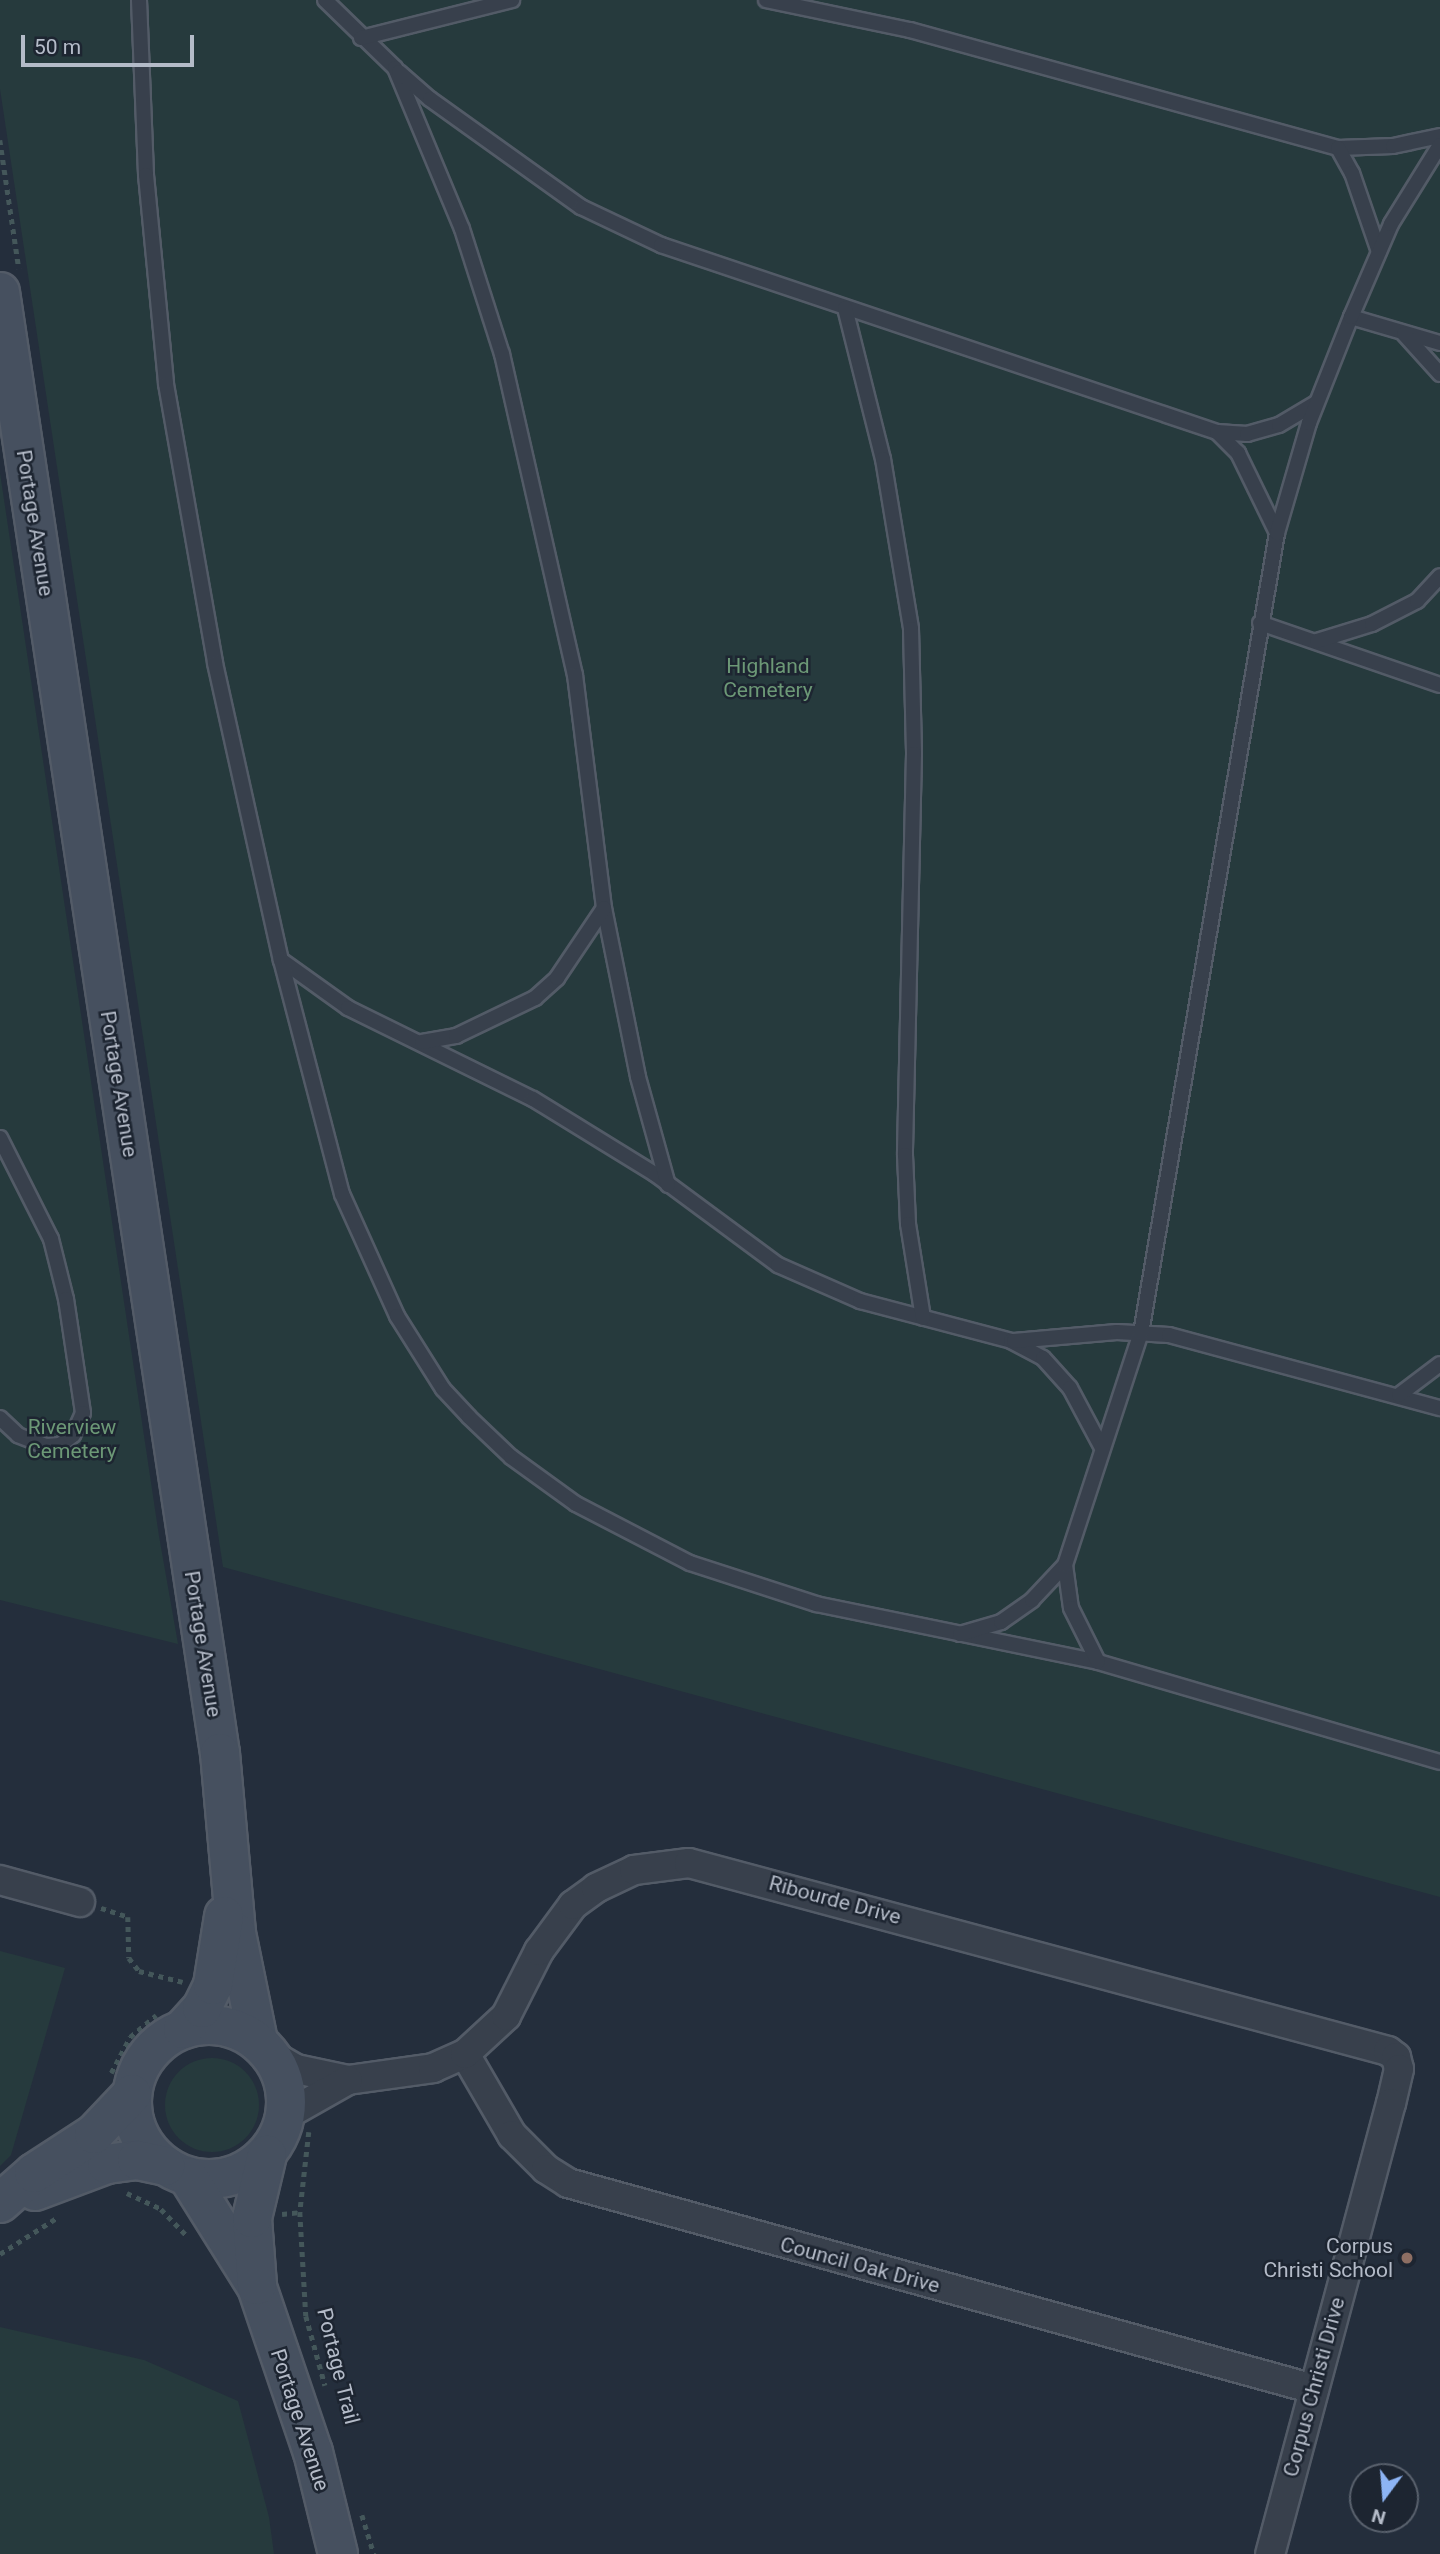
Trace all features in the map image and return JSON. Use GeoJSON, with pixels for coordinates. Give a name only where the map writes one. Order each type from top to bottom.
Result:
{"type":"FeatureCollection","features":[{"type":"Feature","properties":{"kind":"main road","name":"Portage Avenue"},"geometry":{"type":"LineString","coordinates":[[0,292],[220,1753],[229,1876],[265,2048]]}},
{"type":"Feature","properties":{"kind":"main road","name":"Portage Avenue"},"geometry":{"type":"LineString","coordinates":[[175,2018],[202,2008],[212,1985],[229,1876]]}},
{"type":"Feature","properties":{"kind":"main road"},"geometry":{"type":"LineString","coordinates":[[175,2018],[234,2028],[265,2048],[282,2078],[298,2120],[267,2155],[231,2177],[176,2171],[137,2160],[107,2164],[0,2203],[34,2173],[94,2134],[120,2087],[175,2018]]}},
{"type":"Feature","properties":{"kind":"main road"},"geometry":{"type":"LineString","coordinates":[[120,2087],[139,2134],[176,2171]]}},
{"type":"Feature","properties":{"kind":"main road","name":"Portage Avenue"},"geometry":{"type":"LineString","coordinates":[[267,2155],[252,2218],[257,2287],[313,2452],[338,2554]]}},
{"type":"Feature","properties":{"kind":"main road","name":"Portage Avenue"},"geometry":{"type":"LineString","coordinates":[[176,2171],[257,2287]]}},
{"type":"Feature","properties":{"kind":"street","name":"Ribourde Drive"},"geometry":{"type":"LineString","coordinates":[[265,2048],[296,2069],[348,2080],[433,2068],[465,2054],[506,2016],[544,1943],[573,1905],[596,1888],[634,1870],[689,1863],[1133,1979],[1396,2057]]}},
{"type":"Feature","properties":{"kind":"street"},"geometry":{"type":"LineString","coordinates":[[0,1880],[80,1902]]}},
{"type":"Feature","properties":{"kind":"street","name":"Council Oak Drive"},"geometry":{"type":"LineString","coordinates":[[465,2054],[512,2134],[537,2161],[568,2183],[1314,2389]]}},
{"type":"Feature","properties":{"kind":"street","name":"Corpus Christi Drive"},"geometry":{"type":"LineString","coordinates":[[1270,2554],[1391,2102],[1399,2069],[1396,2057]]}},
{"type":"Feature","properties":{"kind":"street","name":"Ribourde Drive"},"geometry":{"type":"LineString","coordinates":[[298,2120],[348,2080]]}},
{"type":"Feature","properties":{"kind":"lane"},"geometry":{"type":"LineString","coordinates":[[139,0],[146,174],[166,384],[215,663],[281,961],[342,1194],[363,1248],[427,1367],[469,1417],[511,1457],[576,1504],[690,1563],[816,1604],[1098,1662],[1440,1762]]}},
{"type":"Feature","properties":{"kind":"lane"},"geometry":{"type":"LineString","coordinates":[[325,0],[361,38],[451,114],[581,206],[615,225],[845,308],[1217,432],[1247,434],[1279,425],[1317,402]]}},
{"type":"Feature","properties":{"kind":"lane"},"geometry":{"type":"LineString","coordinates":[[361,38],[512,0]]}},
{"type":"Feature","properties":{"kind":"lane"},"geometry":{"type":"LineString","coordinates":[[766,0],[910,30],[1338,148],[1393,146],[1440,136]]}},
{"type":"Feature","properties":{"kind":"lane"},"geometry":{"type":"LineString","coordinates":[[395,68],[462,229],[502,354],[575,675],[604,908],[639,1077],[668,1185]]}},
{"type":"Feature","properties":{"kind":"lane"},"geometry":{"type":"LineString","coordinates":[[960,1634],[1001,1622],[1032,1600],[1065,1564],[1098,1468],[1101,1446],[1141,1333],[1277,533],[1317,402],[1351,317],[1379,251],[1440,145]]}},
{"type":"Feature","properties":{"kind":"lane"},"geometry":{"type":"LineString","coordinates":[[1338,148],[1352,173],[1379,251]]}},
{"type":"Feature","properties":{"kind":"lane"},"geometry":{"type":"LineString","coordinates":[[845,308],[883,459],[911,629],[914,754],[905,1155],[909,1236],[923,1318]]}},
{"type":"Feature","properties":{"kind":"lane"},"geometry":{"type":"LineString","coordinates":[[1351,317],[1440,343]]}},
{"type":"Feature","properties":{"kind":"lane"},"geometry":{"type":"LineString","coordinates":[[1404,333],[1440,374]]}},
{"type":"Feature","properties":{"kind":"lane"},"geometry":{"type":"LineString","coordinates":[[1217,432],[1238,453],[1277,533]]}},
{"type":"Feature","properties":{"kind":"lane"},"geometry":{"type":"LineString","coordinates":[[1317,641],[1371,624],[1417,601],[1440,576]]}},
{"type":"Feature","properties":{"kind":"lane"},"geometry":{"type":"LineString","coordinates":[[1260,623],[1440,685]]}},
{"type":"Feature","properties":{"kind":"lane"},"geometry":{"type":"LineString","coordinates":[[422,1042],[456,1036],[535,998],[557,978],[604,908]]}},
{"type":"Feature","properties":{"kind":"lane"},"geometry":{"type":"LineString","coordinates":[[281,961],[348,1008],[422,1042],[533,1099],[668,1185],[778,1265],[860,1301],[1011,1341],[1043,1358],[1070,1388],[1101,1446]]}},
{"type":"Feature","properties":{"kind":"lane"},"geometry":{"type":"LineString","coordinates":[[0,1138],[51,1239],[66,1299],[83,1413],[73,1435],[60,1445],[46,1446],[18,1435],[0,1418]]}},
{"type":"Feature","properties":{"kind":"lane"},"geometry":{"type":"LineString","coordinates":[[1011,1341],[1141,1333],[1218,1346],[1440,1408]]}},
{"type":"Feature","properties":{"kind":"lane"},"geometry":{"type":"LineString","coordinates":[[1399,1395],[1440,1364]]}},
{"type":"Feature","properties":{"kind":"lane"},"geometry":{"type":"LineString","coordinates":[[1065,1564],[1071,1608],[1098,1662]]}},
{"type":"Feature","properties":{"kind":"path"},"geometry":{"type":"LineString","coordinates":[[80,1902],[128,1917],[129,1958],[139,1970],[186,1984],[197,1984]]}},
{"type":"Feature","properties":{"kind":"path"},"geometry":{"type":"LineString","coordinates":[[179,1992],[186,1984]]}},
{"type":"Feature","properties":{"kind":"path"},"geometry":{"type":"LineString","coordinates":[[120,2087],[130,2038],[175,2018]]}},
{"type":"Feature","properties":{"kind":"path","name":"Portage Trail"},"geometry":{"type":"LineString","coordinates":[[298,2120],[304,2147],[300,2212],[306,2316],[327,2393]]}},
{"type":"Feature","properties":{"kind":"path"},"geometry":{"type":"LineString","coordinates":[[123,2192],[160,2209],[195,2244]]}},
{"type":"Feature","properties":{"kind":"path"},"geometry":{"type":"LineString","coordinates":[[0,2254],[66,2211]]}},
{"type":"Feature","properties":{"kind":"path"},"geometry":{"type":"LineString","coordinates":[[359,2503],[374,2554]]}},
{"type":"Feature","properties":{"kind":"green space","name":"Highland Cemetery"},"geometry":{"type":"Polygon","coordinates":[[[0,0],[1440,0],[1440,1897],[223,1567],[0,89],[0,0]]]}},
{"type":"Feature","properties":{"kind":"green space","name":"Riverview Cemetery"},"geometry":{"type":"Polygon","coordinates":[[[0,473],[159,1536],[178,1644],[0,1600],[0,473]]]}},
{"type":"Feature","properties":{"kind":"green space"},"geometry":{"type":"Polygon","coordinates":[[[0,1951],[65,1968],[11,2155],[0,2166],[0,1951]]]}},
{"type":"Feature","properties":{"kind":"green space"},"geometry":{"type":"Polygon","coordinates":[[[212,2058],[230,2062],[245,2072],[255,2087],[259,2105],[255,2123],[245,2138],[230,2148],[212,2152],[194,2148],[179,2138],[169,2123],[165,2105],[169,2087],[179,2072],[194,2062],[212,2058]]]}},
{"type":"Feature","properties":{"kind":"green space"},"geometry":{"type":"Polygon","coordinates":[[[0,2327],[144,2360],[238,2401],[269,2517],[274,2554],[0,2554],[0,2327]]]}},
{"type":"Feature","properties":{"kind":"place","name":"Corpus Christi School"},"geometry":{"type":"Point","coordinates":[1407,2258]}}]}
